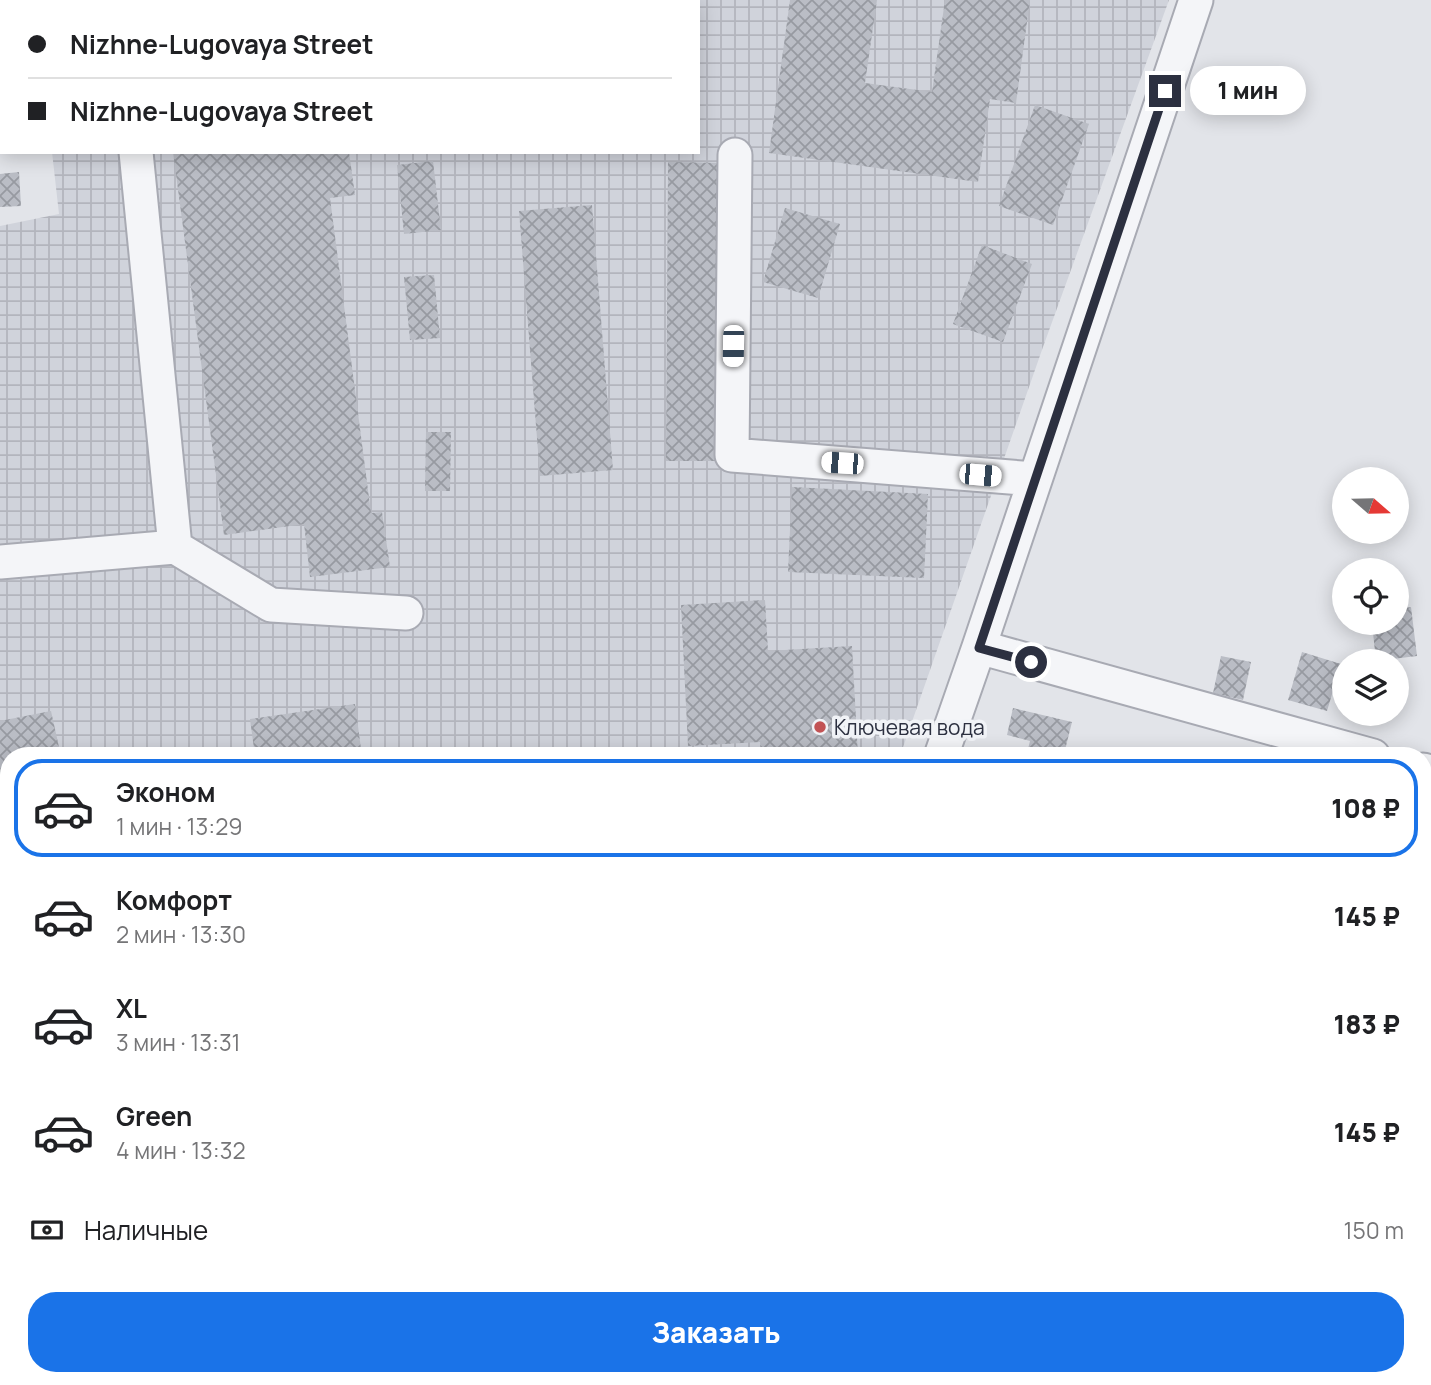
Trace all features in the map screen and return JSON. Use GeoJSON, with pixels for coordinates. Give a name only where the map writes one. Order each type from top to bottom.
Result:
{"type":"FeatureCollection","features":[{"type":"Feature","properties":{"kind":"street"},"geometry":{"type":"LineString","coordinates":[[944,747],[1196,0]]}},
{"type":"Feature","properties":{"kind":"street"},"geometry":{"type":"LineString","coordinates":[[136,154],[175,547]]}},
{"type":"Feature","properties":{"kind":"street"},"geometry":{"type":"LineString","coordinates":[[736,155],[732,454],[1035,479]]}},
{"type":"Feature","properties":{"kind":"street"},"geometry":{"type":"LineString","coordinates":[[0,562],[175,547],[271,605],[406,613]]}},
{"type":"Feature","properties":{"kind":"street"},"geometry":{"type":"LineString","coordinates":[[979,648],[1340,747]]}},
{"type":"Feature","properties":{"kind":"shaded area"},"geometry":{"type":"Polygon","coordinates":[[[700,0],[1169,0],[1043,347],[903,747],[0,747],[0,226],[59,214],[52,154],[700,154],[700,0]]]}},
{"type":"Feature","properties":{"kind":"building"},"geometry":{"type":"Polygon","coordinates":[[[790,0],[877,0],[865,83],[932,92],[945,0],[1030,0],[1016,103],[990,99],[978,182],[769,153],[790,0]]]}},
{"type":"Feature","properties":{"kind":"building"},"geometry":{"type":"Polygon","coordinates":[[[1035,105],[1089,124],[1053,225],[999,206],[1035,105]]]}},
{"type":"Feature","properties":{"kind":"building"},"geometry":{"type":"Polygon","coordinates":[[[173,154],[349,154],[355,195],[330,198],[371,513],[382,512],[390,567],[310,577],[304,524],[224,535],[173,154]]]}},
{"type":"Feature","properties":{"kind":"building"},"geometry":{"type":"Polygon","coordinates":[[[433,161],[441,230],[404,234],[397,165],[433,161]]]}},
{"type":"Feature","properties":{"kind":"building"},"geometry":{"type":"Polygon","coordinates":[[[668,162],[724,163],[722,461],[666,461],[668,162]]]}},
{"type":"Feature","properties":{"kind":"building"},"geometry":{"type":"Polygon","coordinates":[[[19,172],[21,206],[0,207],[0,174],[19,172]]]}},
{"type":"Feature","properties":{"kind":"building"},"geometry":{"type":"Polygon","coordinates":[[[592,205],[613,470],[540,476],[519,211],[592,205]]]}},
{"type":"Feature","properties":{"kind":"building"},"geometry":{"type":"Polygon","coordinates":[[[785,208],[840,224],[818,298],[763,282],[785,208]]]}},
{"type":"Feature","properties":{"kind":"building"},"geometry":{"type":"Polygon","coordinates":[[[982,245],[1032,264],[1003,342],[953,324],[982,245]]]}},
{"type":"Feature","properties":{"kind":"building"},"geometry":{"type":"Polygon","coordinates":[[[434,275],[440,338],[410,340],[404,277],[434,275]]]}},
{"type":"Feature","properties":{"kind":"building"},"geometry":{"type":"Polygon","coordinates":[[[426,432],[451,432],[450,491],[425,491],[426,432]]]}},
{"type":"Feature","properties":{"kind":"building"},"geometry":{"type":"Polygon","coordinates":[[[792,487],[928,494],[924,578],[788,572],[792,487]]]}},
{"type":"Feature","properties":{"kind":"building"},"geometry":{"type":"Polygon","coordinates":[[[765,600],[768,651],[852,646],[858,747],[760,747],[760,742],[688,746],[681,605],[765,600]]]}},
{"type":"Feature","properties":{"kind":"building"},"geometry":{"type":"Polygon","coordinates":[[[1409,607],[1417,656],[1409,657],[1409,649],[1375,649],[1373,635],[1409,635],[1409,607]]]}},
{"type":"Feature","properties":{"kind":"building"},"geometry":{"type":"Polygon","coordinates":[[[1302,652],[1332,661],[1332,694],[1327,711],[1288,700],[1302,652]]]}},
{"type":"Feature","properties":{"kind":"building"},"geometry":{"type":"Polygon","coordinates":[[[1221,656],[1251,662],[1243,700],[1213,693],[1221,656]]]}},
{"type":"Feature","properties":{"kind":"building"},"geometry":{"type":"Polygon","coordinates":[[[355,704],[361,747],[254,747],[250,719],[355,704]]]}},
{"type":"Feature","properties":{"kind":"building"},"geometry":{"type":"Polygon","coordinates":[[[1013,708],[1072,722],[1066,747],[1028,747],[1030,741],[1007,735],[1013,708]]]}},
{"type":"Feature","properties":{"kind":"building"},"geometry":{"type":"Polygon","coordinates":[[[51,711],[59,747],[0,747],[0,721],[51,711]]]}},
{"type":"Feature","properties":{"kind":"place","name":"Ключевая вода"},"geometry":{"type":"Point","coordinates":[820,727]}},
{"type":"Feature","properties":{"kind":"route"},"geometry":{"type":"LineString","coordinates":[[1031,662],[979,648],[1165,91]]}}]}
